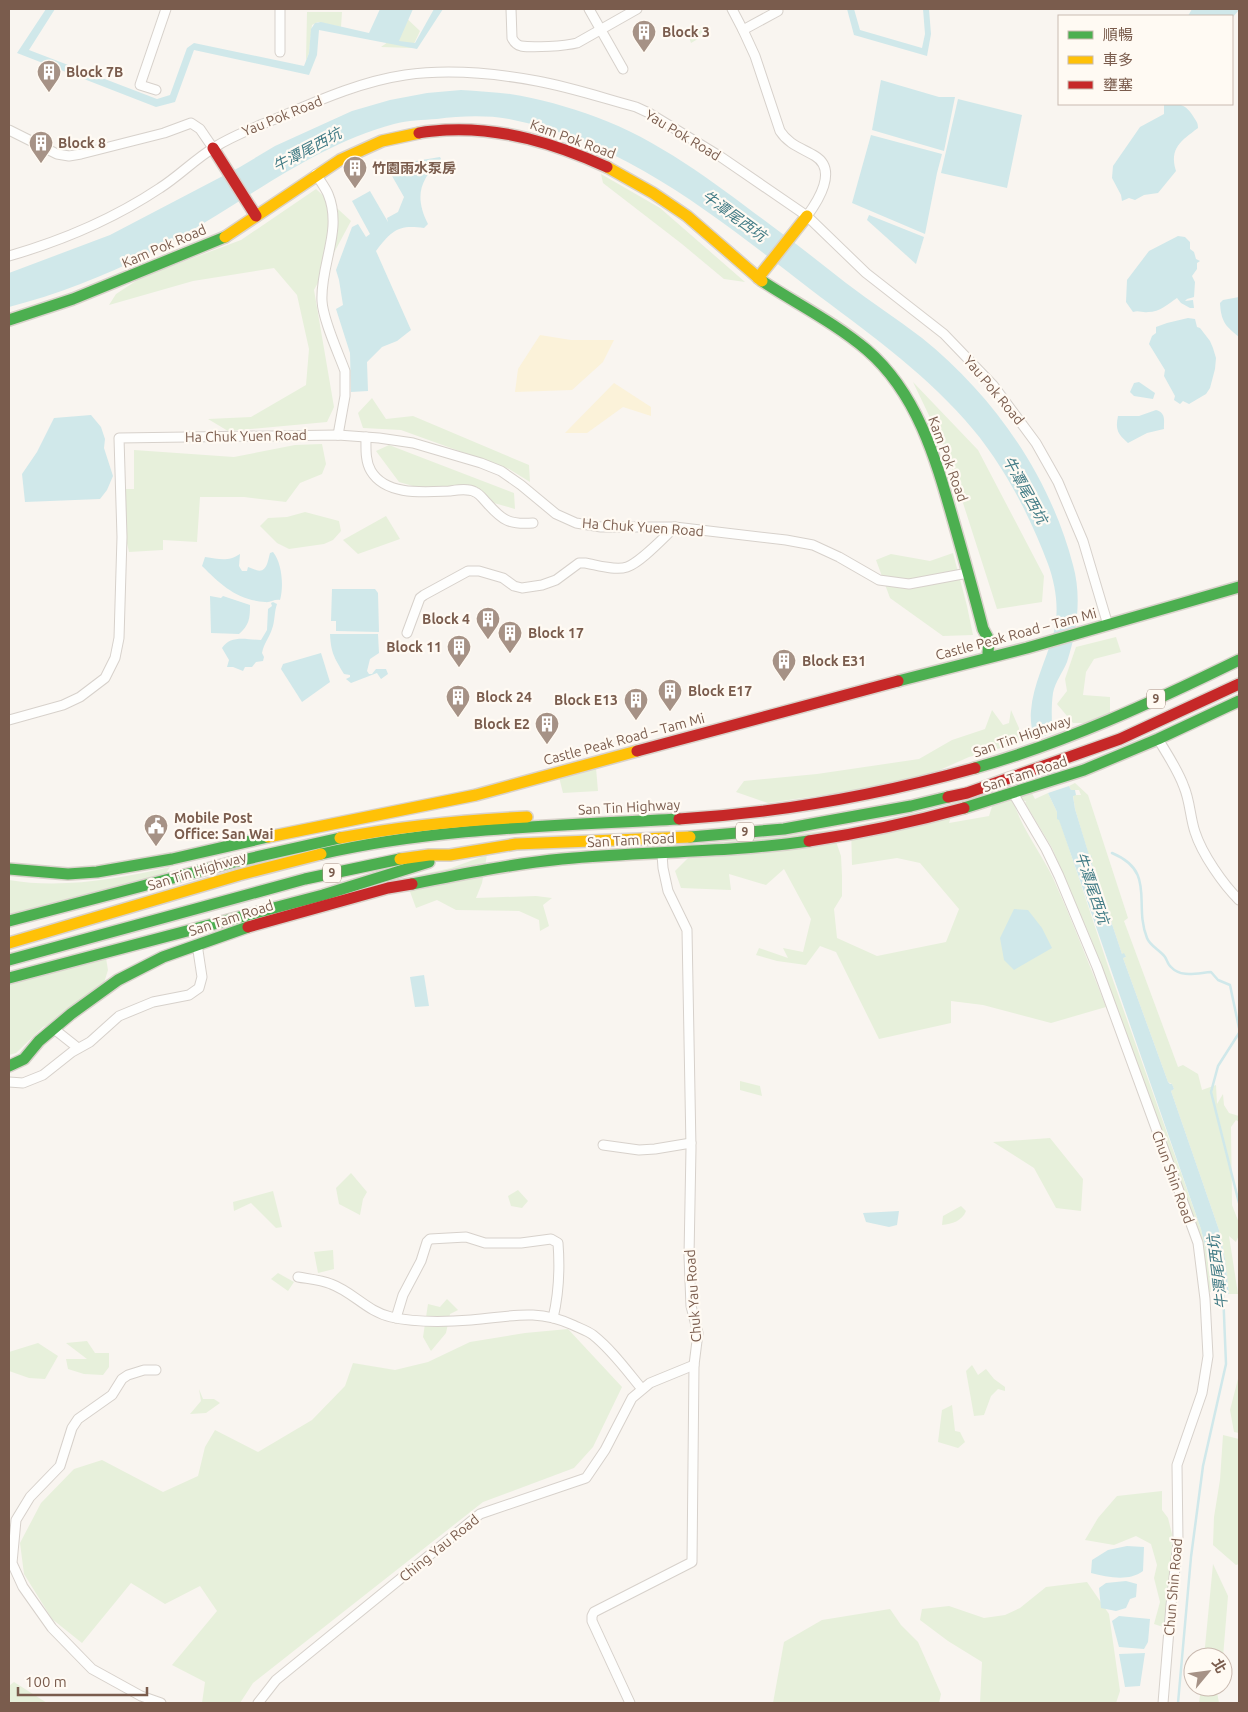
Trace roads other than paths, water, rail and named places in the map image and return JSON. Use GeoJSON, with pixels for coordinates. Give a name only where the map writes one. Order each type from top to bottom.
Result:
{"type":"FeatureCollection","features":[{"type":"Feature","properties":{"kind":"main road","name":"Kam Pok Road"},"geometry":{"type":"LineString","coordinates":[[9,320],[82,296],[222,238],[316,174],[354,152],[382,141],[411,134],[467,128],[519,136],[548,143],[617,171],[689,218],[761,274],[852,338],[878,361],[893,378],[919,420],[941,476],[983,629],[988,636],[990,644],[988,655]]}},
{"type":"Feature","properties":{"kind":"main road"},"geometry":{"type":"LineString","coordinates":[[216,153],[256,216]]}},
{"type":"Feature","properties":{"kind":"main road"},"geometry":{"type":"LineString","coordinates":[[761,274],[807,216]]}},
{"type":"Feature","properties":{"kind":"main road","name":"Castle Peak Road – Tam Mi"},"geometry":{"type":"LineString","coordinates":[[9,869],[68,874],[97,872],[172,859],[499,789],[988,655],[1027,648],[1239,587]]}},
{"type":"Feature","properties":{"kind":"main road","name":"San Tin Highway"},"geometry":{"type":"LineString","coordinates":[[10,943],[257,869],[379,843],[495,829],[693,819],[796,808],[925,781],[1024,752],[1072,735],[1157,699],[1239,660]]}},
{"type":"Feature","properties":{"kind":"main road","name":"9"},"geometry":{"type":"LineString","coordinates":[[14,959],[305,879],[384,861],[516,844],[684,837],[784,829],[911,806],[967,793],[1034,771],[1120,739],[1239,684]]}},
{"type":"Feature","properties":{"kind":"main road","name":"San Tam Road"},"geometry":{"type":"LineString","coordinates":[[9,1058],[39,1041],[84,1004],[118,980],[163,957],[236,930],[388,888],[497,868],[535,862],[767,847],[855,834],[923,819],[1038,786],[1084,770],[1158,739],[1239,701]]}},
{"type":"Feature","properties":{"kind":"main road"},"geometry":{"type":"LineString","coordinates":[[9,922],[209,867],[264,854],[414,826],[464,820],[626,814],[693,819]]}},
{"type":"Feature","properties":{"kind":"main road"},"geometry":{"type":"LineString","coordinates":[[9,978],[323,895],[450,854]]}},
{"type":"Feature","properties":{"kind":"main road","name":"San Tam Road"},"geometry":{"type":"LineString","coordinates":[[9,1066],[24,1059],[39,1041]]}},
{"type":"Feature","properties":{"kind":"street"},"geometry":{"type":"LineString","coordinates":[[156,90],[140,85],[166,9]]}},
{"type":"Feature","properties":{"kind":"street"},"geometry":{"type":"LineString","coordinates":[[280,9],[280,52]]}},
{"type":"Feature","properties":{"kind":"street"},"geometry":{"type":"LineString","coordinates":[[511,9],[512,38],[514,42],[521,46],[577,43],[637,9]]}},
{"type":"Feature","properties":{"kind":"street"},"geometry":{"type":"LineString","coordinates":[[589,9],[623,69]]}},
{"type":"Feature","properties":{"kind":"street"},"geometry":{"type":"LineString","coordinates":[[732,9],[755,56],[780,131],[796,147],[820,160],[824,167],[826,173],[825,180],[818,199],[807,216]]}},
{"type":"Feature","properties":{"kind":"street"},"geometry":{"type":"LineString","coordinates":[[743,30],[778,11]]}},
{"type":"Feature","properties":{"kind":"street","name":"Yau Pok Road"},"geometry":{"type":"LineString","coordinates":[[9,256],[72,233],[127,208],[216,153],[232,137],[317,101],[383,79],[428,73],[483,73],[537,81],[642,110],[721,157],[807,216],[866,273],[955,345],[993,385],[1018,416],[1046,461],[1074,516],[1091,563],[1108,625]]}},
{"type":"Feature","properties":{"kind":"street"},"geometry":{"type":"LineString","coordinates":[[9,131],[57,154],[69,156],[164,133],[191,123],[200,129],[216,153]]}},
{"type":"Feature","properties":{"kind":"street"},"geometry":{"type":"LineString","coordinates":[[316,174],[328,194],[334,223],[325,269],[322,303],[345,371],[346,381],[338,435]]}},
{"type":"Feature","properties":{"kind":"street","name":"Ha Chuk Yuen Road"},"geometry":{"type":"LineString","coordinates":[[9,720],[55,707],[80,697],[105,678],[116,658],[119,638],[122,546],[119,438],[338,435],[413,443],[502,471],[556,514],[576,523],[601,526],[675,527],[786,540],[813,545],[879,580],[908,584],[968,573]]}},
{"type":"Feature","properties":{"kind":"street"},"geometry":{"type":"LineString","coordinates":[[366,437],[366,457],[370,470],[378,479],[390,486],[418,492],[466,490],[475,492],[500,517],[508,522],[532,523]]}},
{"type":"Feature","properties":{"kind":"street"},"geometry":{"type":"LineString","coordinates":[[407,633],[420,598],[424,594],[468,571],[479,571],[503,578],[514,586],[522,588],[542,585],[556,580],[579,564],[628,567],[675,527]]}},
{"type":"Feature","properties":{"kind":"street"},"geometry":{"type":"LineString","coordinates":[[1158,739],[1185,788],[1194,831],[1199,842],[1209,860],[1239,900]]}},
{"type":"Feature","properties":{"kind":"street","name":"Chun Shin Road"},"geometry":{"type":"LineString","coordinates":[[1013,793],[1046,849],[1097,967],[1198,1243],[1206,1299],[1208,1356],[1202,1393],[1177,1465],[1178,1541],[1163,1703]]}},
{"type":"Feature","properties":{"kind":"street","name":"Chuk Yau Road"},"geometry":{"type":"LineString","coordinates":[[630,1703],[592,1621],[592,1616],[594,1612],[692,1562],[694,1365],[698,1333],[691,1306],[689,1256],[691,1144],[687,930],[668,891],[662,854]]}},
{"type":"Feature","properties":{"kind":"street"},"geometry":{"type":"LineString","coordinates":[[9,1082],[23,1083],[43,1075],[78,1048],[90,1042],[113,1020],[128,1011],[153,1002],[190,995],[201,983],[202,977],[197,944]]}},
{"type":"Feature","properties":{"kind":"street"},"geometry":{"type":"LineString","coordinates":[[54,1029],[78,1048]]}},
{"type":"Feature","properties":{"kind":"street"},"geometry":{"type":"LineString","coordinates":[[603,1144],[639,1150],[691,1144]]}},
{"type":"Feature","properties":{"kind":"street"},"geometry":{"type":"LineString","coordinates":[[396,1318],[403,1295],[421,1262],[427,1242],[430,1239],[462,1237],[486,1243],[520,1243],[551,1239],[556,1241],[560,1265],[559,1289],[553,1318]]}},
{"type":"Feature","properties":{"kind":"street"},"geometry":{"type":"LineString","coordinates":[[298,1277],[331,1284],[376,1312],[396,1318],[445,1321],[473,1320],[515,1314],[553,1318],[592,1334],[616,1358],[642,1389]]}},
{"type":"Feature","properties":{"kind":"street","name":"Ching Yau Road"},"geometry":{"type":"LineString","coordinates":[[258,1703],[276,1680],[480,1514],[586,1478],[605,1450],[632,1398],[650,1383],[694,1365]]}},
{"type":"Feature","properties":{"kind":"street"},"geometry":{"type":"LineString","coordinates":[[156,1370],[144,1370],[128,1375],[122,1379],[112,1395],[78,1419],[72,1428],[60,1466],[30,1497],[16,1520],[12,1563],[23,1587],[52,1628],[92,1669],[141,1696],[161,1703]]}},
{"type":"Feature","properties":{"kind":"water"},"geometry":{"type":"Polygon","coordinates":[[[46,9],[55,9],[29,50],[157,99],[170,95],[187,48],[194,43],[304,66],[309,53],[311,29],[315,23],[321,22],[369,33],[380,9],[413,9],[399,41],[415,43],[434,9],[443,9],[417,49],[319,30],[317,55],[309,75],[194,50],[175,102],[156,107],[17,53],[46,9]]]}},
{"type":"Feature","properties":{"kind":"water"},"geometry":{"type":"Polygon","coordinates":[[[847,9],[854,9],[860,30],[922,48],[925,34],[923,9],[929,9],[931,34],[927,56],[854,35],[847,9]]]}},
{"type":"Feature","properties":{"kind":"water"},"geometry":{"type":"Polygon","coordinates":[[[1192,9],[1239,9],[1233,17],[1233,15],[1189,15],[1192,9]]]}},
{"type":"Feature","properties":{"kind":"water"},"geometry":{"type":"Polygon","coordinates":[[[881,80],[939,97],[955,97],[944,151],[872,130],[881,80]]]}},
{"type":"Feature","properties":{"kind":"water"},"geometry":{"type":"Polygon","coordinates":[[[461,90],[510,94],[564,106],[621,127],[645,139],[692,168],[736,199],[855,290],[922,338],[948,360],[972,385],[995,411],[1034,469],[1050,500],[1063,532],[1076,577],[1078,602],[1076,626],[1067,662],[1053,693],[1052,733],[1034,740],[1031,714],[1034,691],[1055,626],[1057,608],[1053,581],[1048,564],[1023,507],[1002,470],[978,436],[948,401],[910,367],[741,236],[669,186],[631,164],[592,145],[552,130],[509,119],[482,116],[410,121],[394,124],[364,134],[308,160],[177,239],[137,260],[74,287],[9,307],[9,273],[110,235],[240,167],[275,146],[352,111],[390,100],[427,93],[461,90]]]}},
{"type":"Feature","properties":{"kind":"water"},"geometry":{"type":"Polygon","coordinates":[[[958,99],[1022,115],[1007,188],[941,173],[958,99]]]}},
{"type":"Feature","properties":{"kind":"water"},"geometry":{"type":"Polygon","coordinates":[[[1164,105],[1184,106],[1196,120],[1198,128],[1178,146],[1174,156],[1176,171],[1158,193],[1144,195],[1135,200],[1129,198],[1122,201],[1112,178],[1113,166],[1140,127],[1164,114],[1164,105]]]}},
{"type":"Feature","properties":{"kind":"water"},"geometry":{"type":"Polygon","coordinates":[[[871,135],[942,154],[925,234],[852,203],[871,135]]]}},
{"type":"Feature","properties":{"kind":"water"},"geometry":{"type":"Polygon","coordinates":[[[440,157],[441,159],[428,174],[421,189],[421,205],[428,224],[424,228],[408,227],[396,230],[386,238],[376,251],[411,330],[397,341],[382,347],[367,362],[368,391],[351,392],[350,353],[336,309],[343,305],[336,270],[352,227],[358,224],[366,237],[370,234],[352,201],[370,191],[388,222],[387,218],[398,212],[404,197],[388,169],[398,164],[440,157]]]}},
{"type":"Feature","properties":{"kind":"water"},"geometry":{"type":"Polygon","coordinates":[[[869,215],[924,237],[916,264],[867,220],[869,215]]]}},
{"type":"Feature","properties":{"kind":"water"},"geometry":{"type":"Polygon","coordinates":[[[1178,236],[1185,237],[1190,242],[1190,249],[1194,252],[1196,259],[1200,261],[1197,263],[1197,269],[1192,276],[1195,282],[1194,297],[1185,301],[1193,300],[1194,308],[1181,303],[1177,298],[1156,311],[1133,312],[1126,302],[1127,280],[1149,251],[1178,236]]]}},
{"type":"Feature","properties":{"kind":"water"},"geometry":{"type":"Polygon","coordinates":[[[1239,297],[1239,337],[1225,323],[1221,314],[1220,303],[1223,300],[1239,297]]]}},
{"type":"Feature","properties":{"kind":"water"},"geometry":{"type":"Polygon","coordinates":[[[1188,318],[1195,319],[1197,327],[1200,328],[1210,341],[1216,358],[1215,369],[1210,388],[1206,394],[1189,404],[1183,401],[1180,404],[1174,400],[1175,396],[1164,376],[1165,370],[1149,344],[1152,336],[1156,333],[1156,327],[1188,318]]]}},
{"type":"Feature","properties":{"kind":"water"},"geometry":{"type":"Polygon","coordinates":[[[1139,382],[1155,393],[1153,399],[1134,396],[1130,392],[1134,383],[1139,382]]]}},
{"type":"Feature","properties":{"kind":"water"},"geometry":{"type":"Polygon","coordinates":[[[1156,410],[1163,415],[1164,429],[1147,433],[1128,443],[1117,428],[1118,416],[1139,416],[1156,410]]]}},
{"type":"Feature","properties":{"kind":"water"},"geometry":{"type":"Polygon","coordinates":[[[91,415],[101,427],[105,439],[104,448],[113,476],[107,490],[100,499],[25,502],[22,474],[37,452],[54,418],[91,415]]]}},
{"type":"Feature","properties":{"kind":"water"},"geometry":{"type":"Polygon","coordinates":[[[273,552],[281,575],[282,588],[280,600],[269,602],[255,601],[238,595],[223,585],[202,566],[205,557],[227,559],[240,554],[239,566],[242,571],[247,571],[248,567],[260,571],[265,568],[270,553],[273,552]]]}},
{"type":"Feature","properties":{"kind":"water"},"geometry":{"type":"Polygon","coordinates":[[[332,589],[375,589],[378,593],[379,632],[336,631],[336,621],[331,621],[332,589]]]}},
{"type":"Feature","properties":{"kind":"water"},"geometry":{"type":"Polygon","coordinates":[[[210,596],[221,598],[223,596],[250,605],[248,621],[245,628],[239,634],[211,633],[210,596]]]}},
{"type":"Feature","properties":{"kind":"water"},"geometry":{"type":"Polygon","coordinates":[[[271,603],[277,604],[273,626],[262,653],[263,661],[256,662],[252,667],[245,667],[243,671],[227,667],[229,660],[222,648],[235,639],[261,640],[267,630],[268,609],[272,606],[271,603]]]}},
{"type":"Feature","properties":{"kind":"water"},"geometry":{"type":"Polygon","coordinates":[[[330,634],[378,634],[379,653],[370,659],[367,671],[369,674],[372,674],[376,669],[386,669],[388,674],[381,679],[377,673],[351,683],[346,679],[350,675],[344,674],[334,655],[330,634]]]}},
{"type":"Feature","properties":{"kind":"water"},"geometry":{"type":"Polygon","coordinates":[[[321,653],[330,682],[302,702],[281,669],[283,664],[321,653]]]}},
{"type":"Feature","properties":{"kind":"water"},"geometry":{"type":"Polygon","coordinates":[[[1069,786],[1071,790],[1075,790],[1076,795],[1073,796],[1075,809],[1089,855],[1092,856],[1090,858],[1122,954],[1124,953],[1126,957],[1123,958],[1168,1082],[1172,1084],[1174,1089],[1171,1091],[1219,1230],[1229,1294],[1214,1295],[1201,1229],[1059,820],[1057,819],[1057,812],[1048,793],[1069,786]]]}},
{"type":"Feature","properties":{"kind":"water"},"geometry":{"type":"Polygon","coordinates":[[[1014,909],[1028,910],[1042,928],[1052,948],[1014,970],[1004,960],[1000,938],[1014,909]]]}},
{"type":"Feature","properties":{"kind":"water"},"geometry":{"type":"Polygon","coordinates":[[[424,975],[429,1006],[415,1007],[410,977],[424,975]]]}},
{"type":"Feature","properties":{"kind":"water"},"geometry":{"type":"Polygon","coordinates":[[[899,1211],[897,1225],[889,1227],[866,1222],[863,1213],[899,1211]]]}},
{"type":"Feature","properties":{"kind":"water"},"geometry":{"type":"Polygon","coordinates":[[[1127,1546],[1144,1547],[1143,1571],[1124,1578],[1091,1573],[1092,1560],[1108,1550],[1127,1546]]]}},
{"type":"Feature","properties":{"kind":"water"},"geometry":{"type":"Polygon","coordinates":[[[1126,1581],[1137,1584],[1136,1597],[1130,1599],[1126,1608],[1116,1611],[1101,1608],[1099,1588],[1106,1583],[1126,1581]]]}},
{"type":"Feature","properties":{"kind":"water"},"geometry":{"type":"Polygon","coordinates":[[[1119,1616],[1150,1619],[1148,1642],[1144,1649],[1119,1647],[1112,1621],[1119,1616]]]}},
{"type":"Feature","properties":{"kind":"water"},"geometry":{"type":"Polygon","coordinates":[[[1145,1653],[1140,1686],[1125,1687],[1119,1654],[1145,1653]]]}},
{"type":"Feature","properties":{"kind":"waterway"},"geometry":{"type":"LineString","coordinates":[[1112,853],[1126,861],[1134,869],[1139,879],[1143,925],[1148,941],[1166,958],[1169,965],[1180,973],[1211,972],[1218,980],[1230,985],[1239,1028]]}},
{"type":"Feature","properties":{"kind":"waterway"},"geometry":{"type":"LineString","coordinates":[[1239,1033],[1218,1066],[1211,1092],[1239,1203]]}},
{"type":"Feature","properties":{"kind":"waterway","name":"牛潭尾西坑"},"geometry":{"type":"LineString","coordinates":[[1178,1703],[1191,1557],[1203,1466],[1226,1364],[1223,1291]]}},
{"type":"Feature","properties":{"kind":"place","name":"Block 3"},"geometry":{"type":"Point","coordinates":[644,53]}},
{"type":"Feature","properties":{"kind":"place","name":"Block 7B"},"geometry":{"type":"Point","coordinates":[49,93]}},
{"type":"Feature","properties":{"kind":"place","name":"Block 8"},"geometry":{"type":"Point","coordinates":[41,164]}},
{"type":"Feature","properties":{"kind":"place","name":"竹園雨水泵房"},"geometry":{"type":"Point","coordinates":[355,189]}},
{"type":"Feature","properties":{"kind":"place","name":"Block 4"},"geometry":{"type":"Point","coordinates":[488,640]}},
{"type":"Feature","properties":{"kind":"place","name":"Block 17"},"geometry":{"type":"Point","coordinates":[510,654]}},
{"type":"Feature","properties":{"kind":"place","name":"Block 11"},"geometry":{"type":"Point","coordinates":[459,668]}},
{"type":"Feature","properties":{"kind":"place","name":"Block E31"},"geometry":{"type":"Point","coordinates":[784,682]}},
{"type":"Feature","properties":{"kind":"place","name":"Block E17"},"geometry":{"type":"Point","coordinates":[670,712]}},
{"type":"Feature","properties":{"kind":"place","name":"Block 24"},"geometry":{"type":"Point","coordinates":[458,718]}},
{"type":"Feature","properties":{"kind":"place","name":"Block E13"},"geometry":{"type":"Point","coordinates":[636,721]}},
{"type":"Feature","properties":{"kind":"place","name":"Block E2"},"geometry":{"type":"Point","coordinates":[547,745]}},
{"type":"Feature","properties":{"kind":"place","name":"Mobile Post Office: San Wai"},"geometry":{"type":"Point","coordinates":[156,847]}}]}
